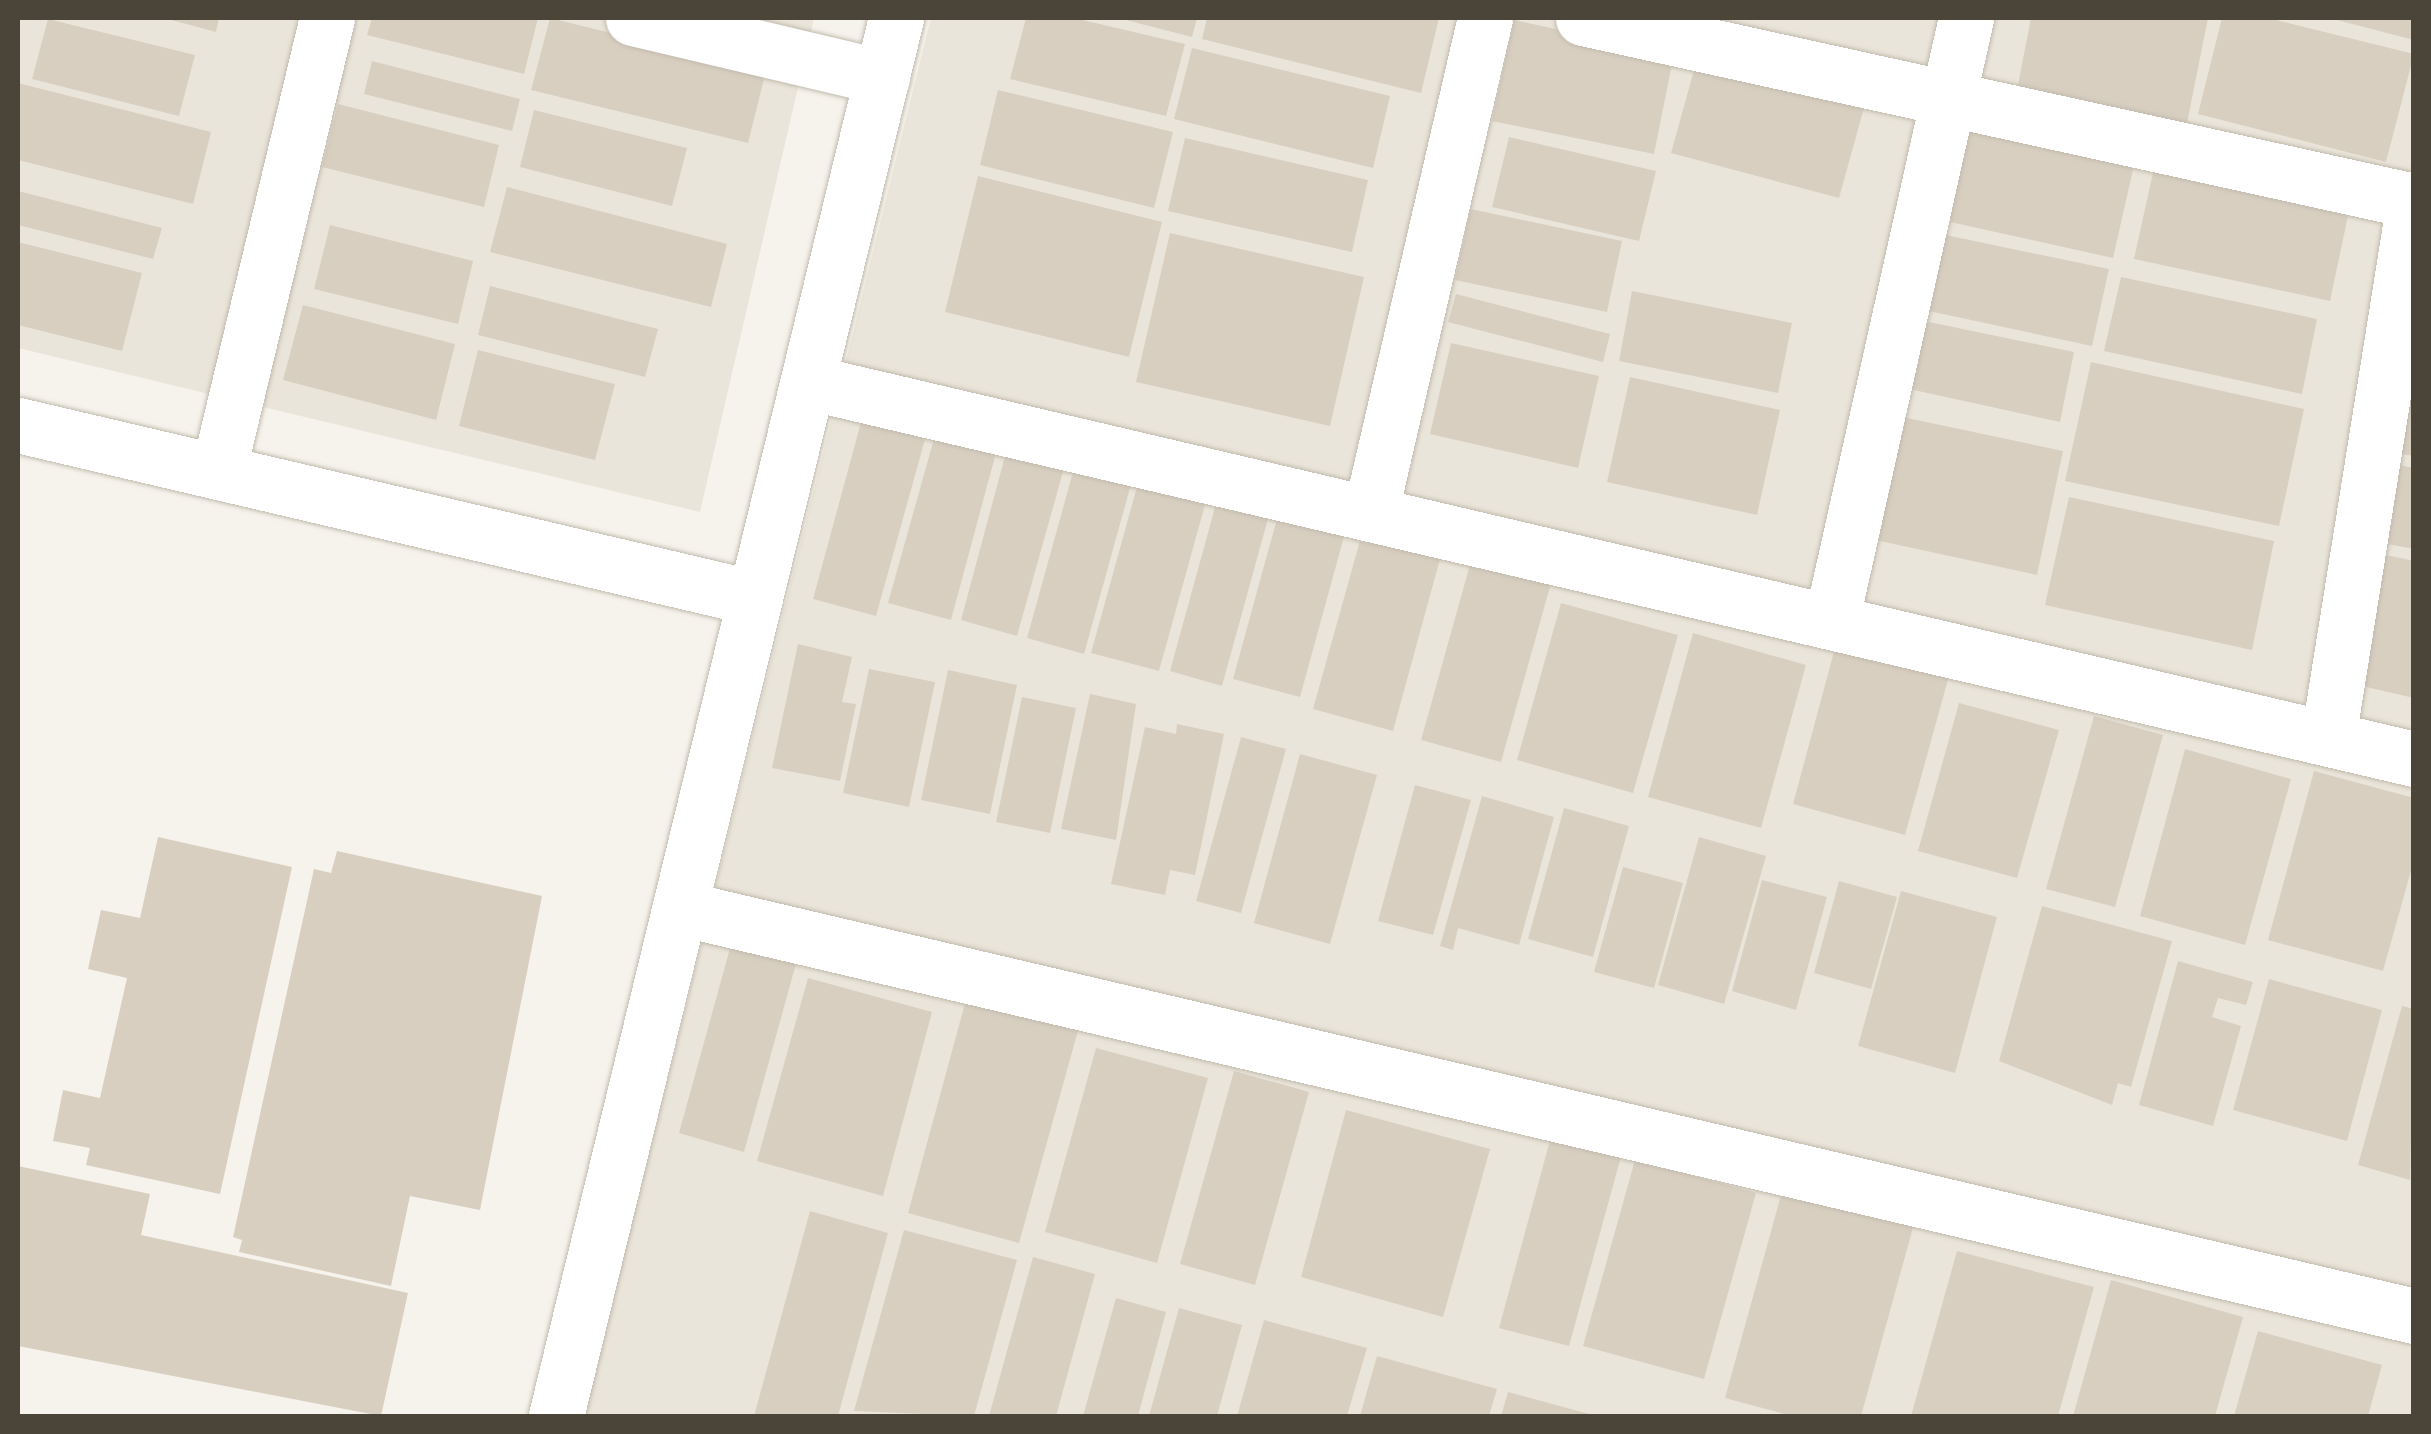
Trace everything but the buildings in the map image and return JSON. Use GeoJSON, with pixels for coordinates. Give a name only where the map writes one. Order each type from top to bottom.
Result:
{"type":"FeatureCollection","features":[{"type":"Feature","properties":{"kind":"street"},"geometry":{"type":"LineString","coordinates":[[218,472],[327,18]]}},
{"type":"Feature","properties":{"kind":"street"},"geometry":{"type":"LineString","coordinates":[[633,18],[882,77]]}},
{"type":"Feature","properties":{"kind":"street"},"geometry":{"type":"LineString","coordinates":[[556,1416],[896,18]]}},
{"type":"Feature","properties":{"kind":"street"},"geometry":{"type":"LineString","coordinates":[[1370,514],[1485,18]]}},
{"type":"Feature","properties":{"kind":"street"},"geometry":{"type":"LineString","coordinates":[[1583,18],[1950,104],[2414,201],[2328,738]]}},
{"type":"Feature","properties":{"kind":"street"},"geometry":{"type":"LineString","coordinates":[[1831,622],[1950,104],[1966,18]]}},
{"type":"Feature","properties":{"kind":"street"},"geometry":{"type":"LineString","coordinates":[[808,382],[2414,759]]}},
{"type":"Feature","properties":{"kind":"street"},"geometry":{"type":"LineString","coordinates":[[18,425],[755,598]]}},
{"type":"Feature","properties":{"kind":"street"},"geometry":{"type":"LineString","coordinates":[[680,908],[2414,1316]]}},
{"type":"Feature","properties":{"kind":"shaded area"},"geometry":{"type":"Polygon","coordinates":[[[18,18],[814,18],[700,512],[18,348],[18,18]]]}},
{"type":"Feature","properties":{"kind":"shaded area"},"geometry":{"type":"Polygon","coordinates":[[[931,18],[2413,18],[2413,1416],[584,1416],[931,18]]]}}]}
